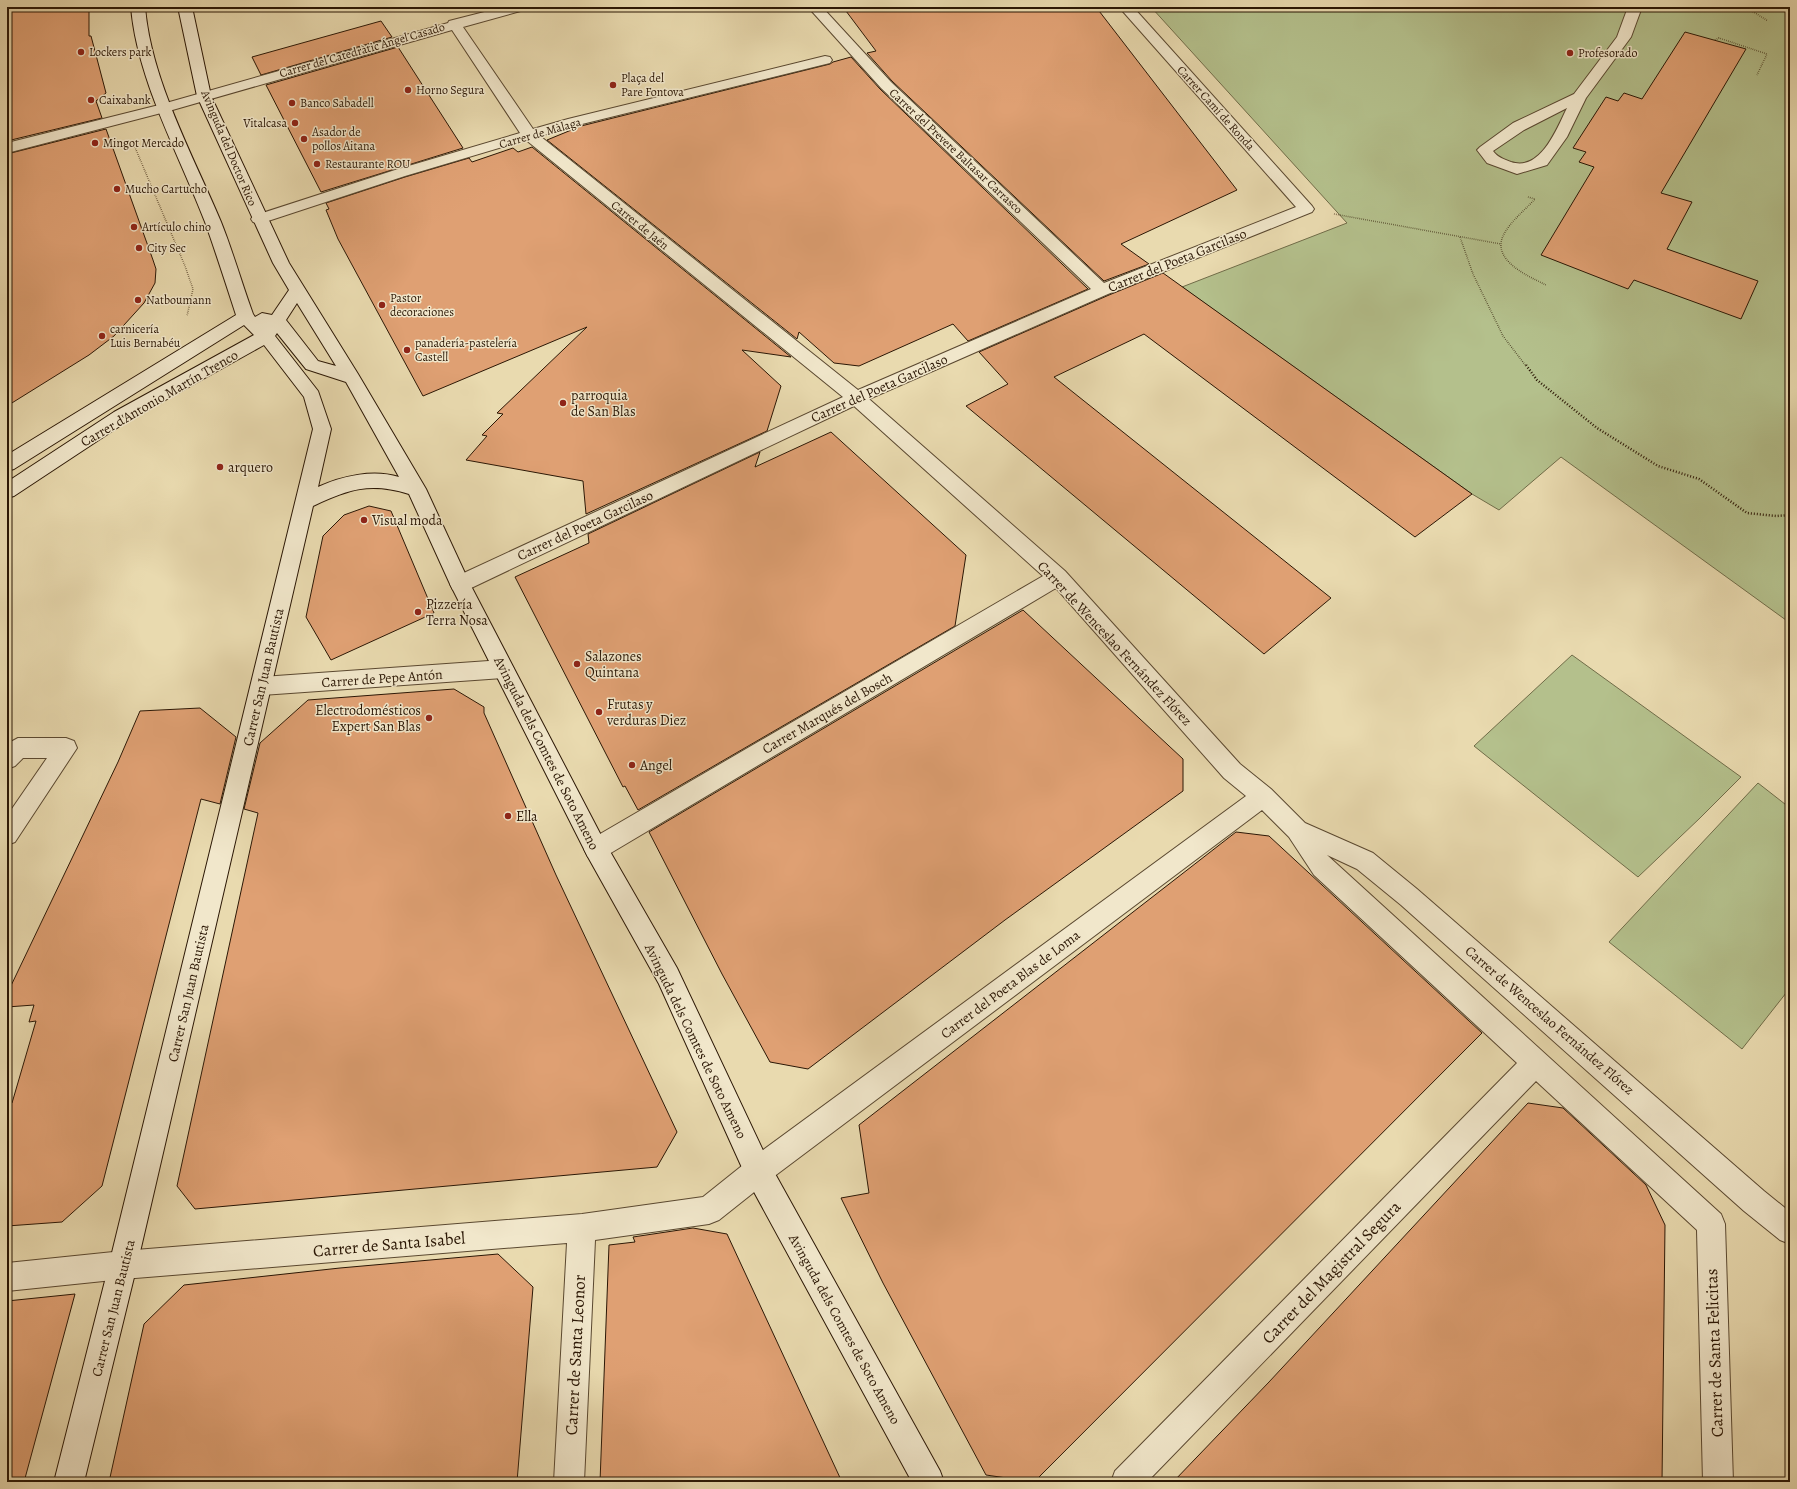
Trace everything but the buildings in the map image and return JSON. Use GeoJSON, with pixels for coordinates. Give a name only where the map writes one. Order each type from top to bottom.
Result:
{"type":"FeatureCollection","features":[{"type":"Feature","properties":{"kind":"street"},"geometry":{"type":"LineString","coordinates":[[138,7],[140,32],[164,108],[213,223],[245,316],[266,336],[312,395],[322,429],[304,502]]}},
{"type":"Feature","properties":{"kind":"street","name":"Avinguda del Doctor Rico"},"geometry":{"type":"LineString","coordinates":[[185,7],[204,96],[259,219]]}},
{"type":"Feature","properties":{"kind":"street","name":"Carrer del Catedràtic Ángel Casado"},"geometry":{"type":"LineString","coordinates":[[7,148],[164,108],[454,24],[519,7]]}},
{"type":"Feature","properties":{"kind":"street","name":"Carrer del Prevere Baltasar Carrasco"},"geometry":{"type":"LineString","coordinates":[[815,7],[886,85],[1102,290]]}},
{"type":"Feature","properties":{"kind":"street","name":"Carrer Camí de Ronda"},"geometry":{"type":"LineString","coordinates":[[1126,7],[1306,208]]}},
{"type":"Feature","properties":{"kind":"street"},"geometry":{"type":"LineString","coordinates":[[1579,97],[1524,122],[1499,138],[1484,150],[1492,160],[1517,169],[1542,162],[1560,137],[1579,97],[1624,37],[1635,7]]}},
{"type":"Feature","properties":{"kind":"street","name":"Carrer de Jaén"},"geometry":{"type":"LineString","coordinates":[[454,24],[530,136],[856,398]]}},
{"type":"Feature","properties":{"kind":"street","name":"Carrer de Màlaga"},"geometry":{"type":"LineString","coordinates":[[259,219],[400,173],[530,136],[573,122],[825,60]]}},
{"type":"Feature","properties":{"kind":"street","name":"Carrer del Poeta Garcilaso"},"geometry":{"type":"LineString","coordinates":[[460,584],[856,398],[1102,290],[1306,208]]}},
{"type":"Feature","properties":{"kind":"street","name":"Avinguda dels Comtes de Soto Ameno"},"geometry":{"type":"LineString","coordinates":[[259,219],[280,263],[352,378],[416,489],[460,584],[596,849],[668,976],[758,1171],[929,1482]]}},
{"type":"Feature","properties":{"kind":"street","name":"Carrer d'Antonio Martín Trenco"},"geometry":{"type":"LineString","coordinates":[[7,491],[120,417],[266,336],[297,291]]}},
{"type":"Feature","properties":{"kind":"street"},"geometry":{"type":"LineString","coordinates":[[245,316],[277,321],[312,366],[352,378]]}},
{"type":"Feature","properties":{"kind":"street","name":"Carrer d'Antonio Martín Trenco"},"geometry":{"type":"LineString","coordinates":[[7,464],[245,316]]}},
{"type":"Feature","properties":{"kind":"street","name":"Carrer de Wenceslao Fernández Flórez"},"geometry":{"type":"LineString","coordinates":[[856,398],[1058,577],[1232,771],[1263,796],[1297,830],[1322,867],[1710,1224]]}},
{"type":"Feature","properties":{"kind":"street"},"geometry":{"type":"LineString","coordinates":[[304,502],[338,486],[365,481],[390,481],[416,489]]}},
{"type":"Feature","properties":{"kind":"street","name":"Carrer San Juan Bautista"},"geometry":{"type":"LineString","coordinates":[[69,1482],[123,1265],[262,686],[304,502]]}},
{"type":"Feature","properties":{"kind":"street","name":"Carrer Marqués del Bosch"},"geometry":{"type":"LineString","coordinates":[[596,849],[1058,577]]}},
{"type":"Feature","properties":{"kind":"street","name":"Carrer de Pepe Antón"},"geometry":{"type":"LineString","coordinates":[[262,686],[503,669]]}},
{"type":"Feature","properties":{"kind":"street"},"geometry":{"type":"LineString","coordinates":[[7,759],[18,748],[66,748],[7,835]]}},
{"type":"Feature","properties":{"kind":"street","name":"Carrer del Poeta Blas de Loma"},"geometry":{"type":"LineString","coordinates":[[758,1171],[1263,796]]}},
{"type":"Feature","properties":{"kind":"street","name":"Carrer de Wenceslao Fernández Flórez"},"geometry":{"type":"LineString","coordinates":[[1297,830],[1365,861],[1393,883],[1748,1195],[1790,1230]]}},
{"type":"Feature","properties":{"kind":"street","name":"Carrer del Magistral Segura"},"geometry":{"type":"LineString","coordinates":[[1126,1482],[1536,1063]]}},
{"type":"Feature","properties":{"kind":"street","name":"Carrer de Santa Isabel"},"geometry":{"type":"LineString","coordinates":[[7,1277],[123,1265],[582,1228],[709,1210],[758,1171]]}},
{"type":"Feature","properties":{"kind":"street","name":"Carrer de Santa Felicitas"},"geometry":{"type":"LineString","coordinates":[[1710,1224],[1718,1482]]}},
{"type":"Feature","properties":{"kind":"street","name":"Carrer de Santa Leonor"},"geometry":{"type":"LineString","coordinates":[[569,1482],[582,1228]]}},
{"type":"Feature","properties":{"kind":"path"},"geometry":{"type":"LineString","coordinates":[[1749,7],[1752,11],[1768,21]]}},
{"type":"Feature","properties":{"kind":"path"},"geometry":{"type":"LineString","coordinates":[[1715,40],[1719,38],[1767,54],[1758,75]]}},
{"type":"Feature","properties":{"kind":"path"},"geometry":{"type":"LineString","coordinates":[[134,143],[185,266],[193,289],[187,315],[182,321]]}},
{"type":"Feature","properties":{"kind":"path"},"geometry":{"type":"LineString","coordinates":[[1517,169],[1517,180],[1512,186],[1514,192],[1535,199],[1503,235],[1501,244],[1504,258],[1518,270],[1546,285]]}},
{"type":"Feature","properties":{"kind":"path"},"geometry":{"type":"LineString","coordinates":[[1306,208],[1501,244]]}},
{"type":"Feature","properties":{"kind":"path"},"geometry":{"type":"LineString","coordinates":[[1460,237],[1473,274],[1503,336],[1537,380],[1597,428],[1658,466],[1699,479],[1747,513],[1776,516],[1790,515]]}},
{"type":"Feature","properties":{"kind":"green space"},"geometry":{"type":"Polygon","coordinates":[[[1151,7],[1790,7],[1790,623],[1561,457],[1499,510],[1472,494],[1182,287],[1347,223],[1151,7]]]}},
{"type":"Feature","properties":{"kind":"green space"},"geometry":{"type":"Polygon","coordinates":[[[1572,655],[1741,777],[1638,877],[1474,746],[1572,655]]]}},
{"type":"Feature","properties":{"kind":"green space"},"geometry":{"type":"Polygon","coordinates":[[[1758,783],[1790,808],[1790,988],[1742,1049],[1609,942],[1758,783]]]}},
{"type":"Feature","properties":{"kind":"place","name":"Lockers park"},"geometry":{"type":"Point","coordinates":[81,52]}},
{"type":"Feature","properties":{"kind":"place","name":"Profesorado"},"geometry":{"type":"Point","coordinates":[1570,53]}},
{"type":"Feature","properties":{"kind":"place","name":"Plaça del Pare Fontova"},"geometry":{"type":"Point","coordinates":[613,85]}},
{"type":"Feature","properties":{"kind":"place","name":"Horno Segura"},"geometry":{"type":"Point","coordinates":[408,90]}},
{"type":"Feature","properties":{"kind":"place","name":"Caixabank"},"geometry":{"type":"Point","coordinates":[91,100]}},
{"type":"Feature","properties":{"kind":"place","name":"Banco Sabadell"},"geometry":{"type":"Point","coordinates":[292,103]}},
{"type":"Feature","properties":{"kind":"place","name":"Vitalcasa"},"geometry":{"type":"Point","coordinates":[295,123]}},
{"type":"Feature","properties":{"kind":"place","name":"Asador de pollos Aitana"},"geometry":{"type":"Point","coordinates":[304,139]}},
{"type":"Feature","properties":{"kind":"place","name":"Mingot Mercado"},"geometry":{"type":"Point","coordinates":[95,143]}},
{"type":"Feature","properties":{"kind":"place","name":"Restaurante ROU"},"geometry":{"type":"Point","coordinates":[317,164]}},
{"type":"Feature","properties":{"kind":"place","name":"Mucho Cartucho"},"geometry":{"type":"Point","coordinates":[117,189]}},
{"type":"Feature","properties":{"kind":"place","name":"Artículo chino"},"geometry":{"type":"Point","coordinates":[134,227]}},
{"type":"Feature","properties":{"kind":"place","name":"City Sec"},"geometry":{"type":"Point","coordinates":[139,248]}},
{"type":"Feature","properties":{"kind":"place","name":"Natboumann"},"geometry":{"type":"Point","coordinates":[138,300]}},
{"type":"Feature","properties":{"kind":"place","name":"Pastor decoraciones"},"geometry":{"type":"Point","coordinates":[382,305]}},
{"type":"Feature","properties":{"kind":"place","name":"carnicería Luis Bernabéu"},"geometry":{"type":"Point","coordinates":[102,336]}},
{"type":"Feature","properties":{"kind":"place","name":"panadería-pastelería Castell"},"geometry":{"type":"Point","coordinates":[407,350]}},
{"type":"Feature","properties":{"kind":"place","name":"parroquia de San Blas"},"geometry":{"type":"Point","coordinates":[563,403]}},
{"type":"Feature","properties":{"kind":"place","name":"arquero"},"geometry":{"type":"Point","coordinates":[220,467]}},
{"type":"Feature","properties":{"kind":"place","name":"Visual moda"},"geometry":{"type":"Point","coordinates":[364,520]}},
{"type":"Feature","properties":{"kind":"place","name":"Pizzería Terra Nosa"},"geometry":{"type":"Point","coordinates":[418,612]}},
{"type":"Feature","properties":{"kind":"place","name":"Salazones Quintana"},"geometry":{"type":"Point","coordinates":[577,664]}},
{"type":"Feature","properties":{"kind":"place","name":"Frutas y verduras Diez"},"geometry":{"type":"Point","coordinates":[599,712]}},
{"type":"Feature","properties":{"kind":"place","name":"Electrodomésticos Expert San Blas"},"geometry":{"type":"Point","coordinates":[429,718]}},
{"type":"Feature","properties":{"kind":"place","name":"Angel"},"geometry":{"type":"Point","coordinates":[632,765]}},
{"type":"Feature","properties":{"kind":"place","name":"Ella"},"geometry":{"type":"Point","coordinates":[508,816]}}]}
